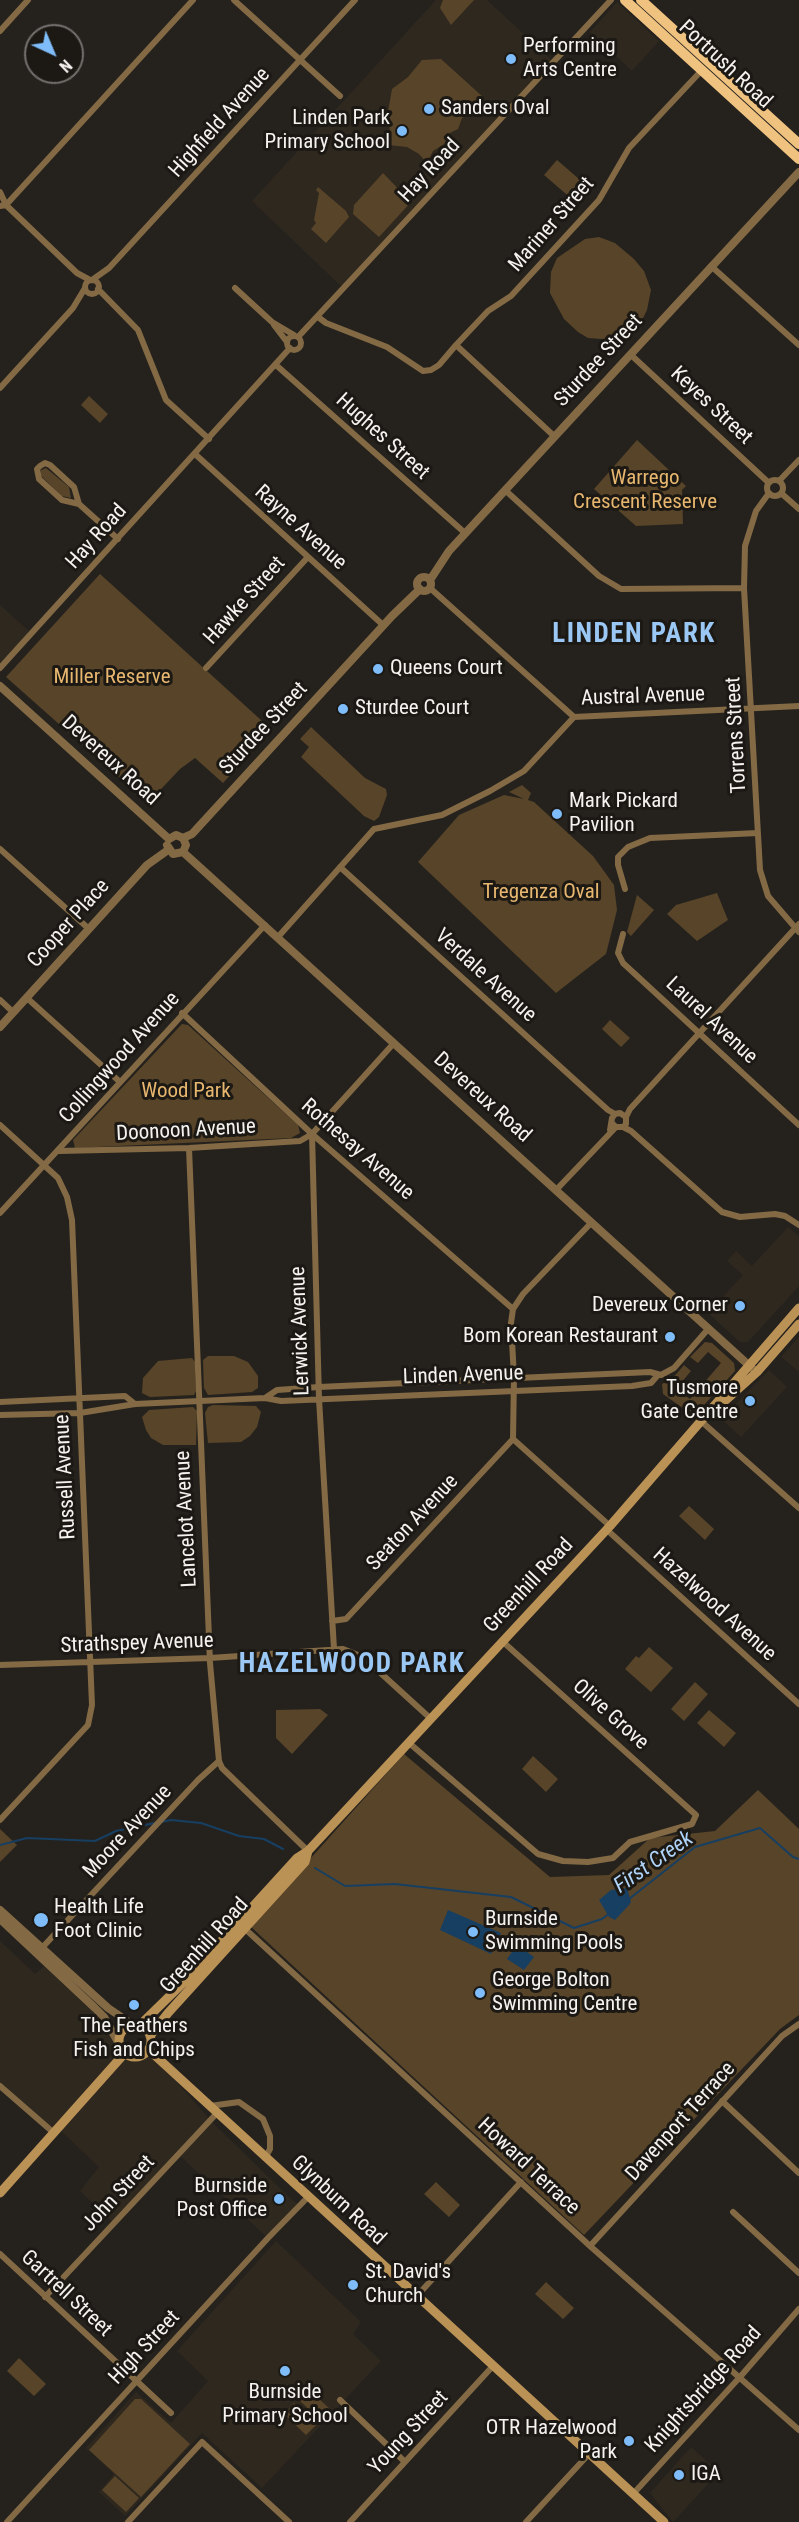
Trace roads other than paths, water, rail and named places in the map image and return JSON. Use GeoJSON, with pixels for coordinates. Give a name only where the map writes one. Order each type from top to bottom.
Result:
{"type":"FeatureCollection","features":[{"type":"Feature","properties":{"kind":"highway","name":"Portrush Road"},"geometry":{"type":"LineString","coordinates":[[625,0],[787,133],[799,146]]}},
{"type":"Feature","properties":{"kind":"highway","name":"Portrush Road"},"geometry":{"type":"LineString","coordinates":[[641,0],[799,159]]}},
{"type":"Feature","properties":{"kind":"main road","name":"Greenhill Road"},"geometry":{"type":"LineString","coordinates":[[150,2036],[297,1858],[309,1851],[608,1527],[702,1422],[748,1364],[799,1308]]}},
{"type":"Feature","properties":{"kind":"main road","name":"Greenhill Road"},"geometry":{"type":"LineString","coordinates":[[702,1422],[757,1372],[799,1324]]}},
{"type":"Feature","properties":{"kind":"main road","name":"Greenhill Road"},"geometry":{"type":"LineString","coordinates":[[136,2025],[178,1989],[242,1926]]}},
{"type":"Feature","properties":{"kind":"main road"},"geometry":{"type":"LineString","coordinates":[[136,2025],[148,2032],[150,2036],[148,2050],[139,2057],[124,2054],[118,2042],[124,2029],[136,2025]]}},
{"type":"Feature","properties":{"kind":"main road","name":"Glynburn Road"},"geometry":{"type":"LineString","coordinates":[[148,2050],[663,2522]]}},
{"type":"Feature","properties":{"kind":"main road"},"geometry":{"type":"LineString","coordinates":[[0,2193],[124,2054]]}},
{"type":"Feature","properties":{"kind":"street"},"geometry":{"type":"LineString","coordinates":[[0,31],[28,0]]}},
{"type":"Feature","properties":{"kind":"street"},"geometry":{"type":"LineString","coordinates":[[3,205],[193,0]]}},
{"type":"Feature","properties":{"kind":"street"},"geometry":{"type":"LineString","coordinates":[[234,0],[340,96]]}},
{"type":"Feature","properties":{"kind":"street","name":"Highfield Avenue"},"geometry":{"type":"LineString","coordinates":[[0,388],[73,308],[95,290],[109,268],[355,0]]}},
{"type":"Feature","properties":{"kind":"street","name":"Hay Road"},"geometry":{"type":"LineString","coordinates":[[296,336],[318,317],[610,0]]}},
{"type":"Feature","properties":{"kind":"street","name":"Mariner Street"},"geometry":{"type":"LineString","coordinates":[[318,317],[326,323],[387,347],[423,371],[431,370],[439,365],[488,311],[511,296],[599,200],[629,148],[706,66]]}},
{"type":"Feature","properties":{"kind":"street","name":"Sturdee Street"},"geometry":{"type":"LineString","coordinates":[[430,584],[444,558],[465,533],[799,172]]}},
{"type":"Feature","properties":{"kind":"street"},"geometry":{"type":"LineString","coordinates":[[0,192],[3,205],[77,273],[91,280],[95,290]]}},
{"type":"Feature","properties":{"kind":"street"},"geometry":{"type":"LineString","coordinates":[[711,267],[799,345]]}},
{"type":"Feature","properties":{"kind":"street","name":"Highfield Avenue"},"geometry":{"type":"LineString","coordinates":[[73,308],[91,280],[109,268]]}},
{"type":"Feature","properties":{"kind":"street"},"geometry":{"type":"LineString","coordinates":[[77,273],[85,287],[95,290],[134,325],[142,336],[166,400],[209,439]]}},
{"type":"Feature","properties":{"kind":"street"},"geometry":{"type":"LineString","coordinates":[[235,288],[272,322],[296,336],[301,344],[299,348],[288,345],[272,322]]}},
{"type":"Feature","properties":{"kind":"street"},"geometry":{"type":"LineString","coordinates":[[288,345],[290,336],[296,336]]}},
{"type":"Feature","properties":{"kind":"street","name":"Hay Road"},"geometry":{"type":"LineString","coordinates":[[0,668],[276,365],[288,345]]}},
{"type":"Feature","properties":{"kind":"street"},"geometry":{"type":"LineString","coordinates":[[456,345],[554,436]]}},
{"type":"Feature","properties":{"kind":"street","name":"Keyes Street"},"geometry":{"type":"LineString","coordinates":[[630,354],[769,483]]}},
{"type":"Feature","properties":{"kind":"street","name":"Hughes Street"},"geometry":{"type":"LineString","coordinates":[[276,365],[465,533]]}},
{"type":"Feature","properties":{"kind":"street","name":"Rayne Avenue"},"geometry":{"type":"LineString","coordinates":[[195,454],[383,625]]}},
{"type":"Feature","properties":{"kind":"street"},"geometry":{"type":"LineString","coordinates":[[779,481],[783,487],[781,493],[776,496],[769,493],[767,488],[769,483],[779,481],[799,460]]}},
{"type":"Feature","properties":{"kind":"street"},"geometry":{"type":"LineString","coordinates":[[80,504],[62,500],[39,479],[37,469],[40,465],[45,463],[50,465],[74,487],[80,504],[118,539]]}},
{"type":"Feature","properties":{"kind":"street"},"geometry":{"type":"LineString","coordinates":[[505,490],[599,576],[621,589],[744,588]]}},
{"type":"Feature","properties":{"kind":"street","name":"Torrens Street"},"geometry":{"type":"LineString","coordinates":[[769,493],[756,511],[745,546],[744,588],[753,709],[760,870],[768,896],[798,928]]}},
{"type":"Feature","properties":{"kind":"street"},"geometry":{"type":"LineString","coordinates":[[781,493],[799,509]]}},
{"type":"Feature","properties":{"kind":"street","name":"Hawke Street"},"geometry":{"type":"LineString","coordinates":[[206,668],[308,557]]}},
{"type":"Feature","properties":{"kind":"street"},"geometry":{"type":"LineString","coordinates":[[425,577],[430,584],[425,591],[420,589],[417,583],[420,578],[425,577]]}},
{"type":"Feature","properties":{"kind":"street","name":"Austral Avenue"},"geometry":{"type":"LineString","coordinates":[[430,584],[574,717],[799,706]]}},
{"type":"Feature","properties":{"kind":"street","name":"Sturdee Street"},"geometry":{"type":"LineString","coordinates":[[183,838],[192,834],[383,625],[420,589]]}},
{"type":"Feature","properties":{"kind":"street","name":"Devereux Road"},"geometry":{"type":"LineString","coordinates":[[0,686],[169,839]]}},
{"type":"Feature","properties":{"kind":"street"},"geometry":{"type":"LineString","coordinates":[[278,937],[374,829],[442,815],[490,791],[524,771],[574,717]]}},
{"type":"Feature","properties":{"kind":"street"},"geometry":{"type":"LineString","coordinates":[[625,889],[618,857],[628,847],[650,838],[758,833]]}},
{"type":"Feature","properties":{"kind":"street"},"geometry":{"type":"LineString","coordinates":[[176,835],[183,838],[186,845],[183,852],[176,855],[168,850],[169,839],[176,835]]}},
{"type":"Feature","properties":{"kind":"street"},"geometry":{"type":"LineString","coordinates":[[0,849],[89,929]]}},
{"type":"Feature","properties":{"kind":"street","name":"Cooper Place"},"geometry":{"type":"LineString","coordinates":[[0,1027],[147,865],[168,850]]}},
{"type":"Feature","properties":{"kind":"street","name":"Devereux Road"},"geometry":{"type":"LineString","coordinates":[[183,852],[757,1372]]}},
{"type":"Feature","properties":{"kind":"street","name":"Verdale Avenue"},"geometry":{"type":"LineString","coordinates":[[340,867],[608,1110],[618,1122],[722,1212],[740,1217],[775,1214],[785,1216],[799,1225]]}},
{"type":"Feature","properties":{"kind":"street","name":"Collingwood Avenue"},"geometry":{"type":"LineString","coordinates":[[0,1213],[264,925]]}},
{"type":"Feature","properties":{"kind":"street"},"geometry":{"type":"LineString","coordinates":[[556,1190],[798,928]]}},
{"type":"Feature","properties":{"kind":"street","name":"Laurel Avenue"},"geometry":{"type":"LineString","coordinates":[[623,934],[618,953],[623,963],[799,1125]]}},
{"type":"Feature","properties":{"kind":"street"},"geometry":{"type":"LineString","coordinates":[[27,998],[120,1082]]}},
{"type":"Feature","properties":{"kind":"street"},"geometry":{"type":"LineString","coordinates":[[0,1000],[13,1012]]}},
{"type":"Feature","properties":{"kind":"street","name":"Rothesay Avenue"},"geometry":{"type":"LineString","coordinates":[[182,1013],[312,1134],[513,1309]]}},
{"type":"Feature","properties":{"kind":"street"},"geometry":{"type":"LineString","coordinates":[[312,1134],[394,1042]]}},
{"type":"Feature","properties":{"kind":"street","name":"Russell Avenue"},"geometry":{"type":"LineString","coordinates":[[0,1125],[57,1178],[67,1197],[72,1220],[92,1706],[88,1725],[0,1820]]}},
{"type":"Feature","properties":{"kind":"street","name":"Doonoon Avenue"},"geometry":{"type":"LineString","coordinates":[[59,1151],[189,1148],[300,1142],[312,1134]]}},
{"type":"Feature","properties":{"kind":"street","name":"Lerwick Avenue"},"geometry":{"type":"LineString","coordinates":[[312,1134],[319,1399],[334,1649]]}},
{"type":"Feature","properties":{"kind":"street","name":"Lancelot Avenue"},"geometry":{"type":"LineString","coordinates":[[189,1148],[210,1658],[219,1761]]}},
{"type":"Feature","properties":{"kind":"street"},"geometry":{"type":"LineString","coordinates":[[513,1439],[515,1391],[511,1323],[513,1309],[523,1294],[592,1222]]}},
{"type":"Feature","properties":{"kind":"street","name":"Linden Avenue"},"geometry":{"type":"LineString","coordinates":[[265,1398],[277,1390],[319,1387],[514,1377],[650,1372],[658,1375],[667,1374],[709,1328]]}},
{"type":"Feature","properties":{"kind":"street"},"geometry":{"type":"LineString","coordinates":[[620,1374],[621,1386]]}},
{"type":"Feature","properties":{"kind":"street","name":"Linden Avenue"},"geometry":{"type":"LineString","coordinates":[[0,1415],[80,1413],[135,1404],[265,1398],[273,1401],[621,1386],[651,1383],[658,1375]]}},
{"type":"Feature","properties":{"kind":"street","name":"Linden Avenue"},"geometry":{"type":"LineString","coordinates":[[0,1402],[125,1396],[135,1404]]}},
{"type":"Feature","properties":{"kind":"street"},"geometry":{"type":"LineString","coordinates":[[702,1422],[799,1508]]}},
{"type":"Feature","properties":{"kind":"street","name":"Hazelwood Avenue"},"geometry":{"type":"LineString","coordinates":[[513,1439],[799,1704]]}},
{"type":"Feature","properties":{"kind":"street","name":"Seaton Avenue"},"geometry":{"type":"LineString","coordinates":[[332,1621],[346,1619],[513,1439]]}},
{"type":"Feature","properties":{"kind":"street","name":"Olive Grove"},"geometry":{"type":"LineString","coordinates":[[408,1742],[538,1854],[563,1862],[588,1862],[613,1858],[630,1842],[692,1824],[696,1815],[502,1641]]}},
{"type":"Feature","properties":{"kind":"street","name":"Strathspey Avenue"},"geometry":{"type":"LineString","coordinates":[[0,1665],[210,1658],[344,1649],[358,1655],[374,1667],[430,1718]]}},
{"type":"Feature","properties":{"kind":"street"},"geometry":{"type":"LineString","coordinates":[[219,1761],[222,1768],[309,1851]]}},
{"type":"Feature","properties":{"kind":"street","name":"Moore Avenue"},"geometry":{"type":"LineString","coordinates":[[39,1951],[219,1761]]}},
{"type":"Feature","properties":{"kind":"street"},"geometry":{"type":"LineString","coordinates":[[0,1910],[104,2017],[118,2042]]}},
{"type":"Feature","properties":{"kind":"street"},"geometry":{"type":"LineString","coordinates":[[0,1919],[108,2008],[136,2025]]}},
{"type":"Feature","properties":{"kind":"street","name":"Howard Terrace"},"geometry":{"type":"LineString","coordinates":[[242,1926],[590,2246],[799,2430]]}},
{"type":"Feature","properties":{"kind":"street","name":"Davenport Terrace"},"geometry":{"type":"LineString","coordinates":[[590,2246],[782,2036],[799,2024]]}},
{"type":"Feature","properties":{"kind":"street"},"geometry":{"type":"LineString","coordinates":[[0,2086],[54,2133]]}},
{"type":"Feature","properties":{"kind":"street"},"geometry":{"type":"LineString","coordinates":[[722,2101],[799,2173]]}},
{"type":"Feature","properties":{"kind":"street"},"geometry":{"type":"LineString","coordinates":[[214,2110],[239,2102],[263,2120],[270,2136],[270,2149],[265,2158]]}},
{"type":"Feature","properties":{"kind":"street","name":"John Street"},"geometry":{"type":"LineString","coordinates":[[45,2297],[214,2110]]}},
{"type":"Feature","properties":{"kind":"street"},"geometry":{"type":"LineString","coordinates":[[416,2297],[521,2182]]}},
{"type":"Feature","properties":{"kind":"street","name":"High Street"},"geometry":{"type":"LineString","coordinates":[[7,2522],[308,2197]]}},
{"type":"Feature","properties":{"kind":"street"},"geometry":{"type":"LineString","coordinates":[[733,2212],[799,2273]]}},
{"type":"Feature","properties":{"kind":"street","name":"Gartrell Street"},"geometry":{"type":"LineString","coordinates":[[0,2254],[171,2413]]}},
{"type":"Feature","properties":{"kind":"street","name":"Knightsbridge Road"},"geometry":{"type":"LineString","coordinates":[[633,2494],[799,2309]]}},
{"type":"Feature","properties":{"kind":"street","name":"Young Street"},"geometry":{"type":"LineString","coordinates":[[350,2522],[492,2367]]}},
{"type":"Feature","properties":{"kind":"street"},"geometry":{"type":"LineString","coordinates":[[340,2400],[405,2462]]}},
{"type":"Feature","properties":{"kind":"street"},"geometry":{"type":"LineString","coordinates":[[128,2522],[202,2442],[288,2522]]}},
{"type":"Feature","properties":{"kind":"street"},"geometry":{"type":"LineString","coordinates":[[526,2522],[588,2455]]}},
{"type":"Feature","properties":{"kind":"water"},"geometry":{"type":"Polygon","coordinates":[[[627,1888],[631,1902],[615,1920],[609,1917],[599,1900],[611,1890],[627,1888]]]}},
{"type":"Feature","properties":{"kind":"water","name":"Burnside Swimming Pools"},"geometry":{"type":"Polygon","coordinates":[[[448,1910],[501,1933],[491,1954],[440,1930],[448,1910]]]}},
{"type":"Feature","properties":{"kind":"water"},"geometry":{"type":"Polygon","coordinates":[[[517,1945],[534,1957],[524,1970],[507,1959],[517,1945]]]}},
{"type":"Feature","properties":{"kind":"waterway","name":"First Creek"},"geometry":{"type":"LineString","coordinates":[[161,1822],[171,1820],[201,1823],[239,1836],[264,1839],[283,1849]]}},
{"type":"Feature","properties":{"kind":"waterway","name":"First Creek"},"geometry":{"type":"LineString","coordinates":[[0,1845],[27,1838],[95,1841],[116,1831],[155,1823]]}},
{"type":"Feature","properties":{"kind":"waterway","name":"First Creek"},"geometry":{"type":"LineString","coordinates":[[629,1899],[695,1847],[760,1828],[793,1857],[799,1859]]}},
{"type":"Feature","properties":{"kind":"waterway","name":"First Creek"},"geometry":{"type":"LineString","coordinates":[[315,1868],[345,1886],[395,1884],[511,1897],[574,1928],[602,1919],[610,1913]]}},
{"type":"Feature","properties":{"kind":"place","name":"Performing Arts Centre"},"geometry":{"type":"Point","coordinates":[511,59]}},
{"type":"Feature","properties":{"kind":"place","name":"Sanders Oval"},"geometry":{"type":"Point","coordinates":[429,109]}},
{"type":"Feature","properties":{"kind":"place","name":"Linden Park Primary School"},"geometry":{"type":"Point","coordinates":[402,131]}},
{"type":"Feature","properties":{"kind":"place","name":"Queens Court"},"geometry":{"type":"Point","coordinates":[378,669]}},
{"type":"Feature","properties":{"kind":"place","name":"Sturdee Court"},"geometry":{"type":"Point","coordinates":[343,709]}},
{"type":"Feature","properties":{"kind":"place","name":"Mark Pickard Pavilion"},"geometry":{"type":"Point","coordinates":[557,814]}},
{"type":"Feature","properties":{"kind":"place","name":"Devereux Corner"},"geometry":{"type":"Point","coordinates":[740,1306]}},
{"type":"Feature","properties":{"kind":"place","name":"Bom Korean Restaurant"},"geometry":{"type":"Point","coordinates":[670,1337]}},
{"type":"Feature","properties":{"kind":"place","name":"Tusmore Gate Centre"},"geometry":{"type":"Point","coordinates":[750,1401]}},
{"type":"Feature","properties":{"kind":"place","name":"Health Life Foot Clinic"},"geometry":{"type":"Point","coordinates":[41,1920]}},
{"type":"Feature","properties":{"kind":"place","name":"Burnside Swimming Pools"},"geometry":{"type":"Point","coordinates":[473,1932]}},
{"type":"Feature","properties":{"kind":"place","name":"George Bolton Swimming Centre"},"geometry":{"type":"Point","coordinates":[480,1993]}},
{"type":"Feature","properties":{"kind":"place","name":"The Feathers Fish and Chips"},"geometry":{"type":"Point","coordinates":[134,2005]}},
{"type":"Feature","properties":{"kind":"place","name":"Burnside Post Office"},"geometry":{"type":"Point","coordinates":[279,2199]}},
{"type":"Feature","properties":{"kind":"place","name":"St. David's Church"},"geometry":{"type":"Point","coordinates":[353,2285]}},
{"type":"Feature","properties":{"kind":"place","name":"Burnside Primary School"},"geometry":{"type":"Point","coordinates":[285,2371]}},
{"type":"Feature","properties":{"kind":"place","name":"OTR Hazelwood Park"},"geometry":{"type":"Point","coordinates":[629,2441]}},
{"type":"Feature","properties":{"kind":"place","name":"IGA"},"geometry":{"type":"Point","coordinates":[679,2475]}},
{"type":"Feature","properties":{"kind":"district","name":"LINDEN PARK"},"geometry":{"type":"Point","coordinates":[634,635]}},
{"type":"Feature","properties":{"kind":"district","name":"HAZELWOOD PARK"},"geometry":{"type":"Point","coordinates":[352,1665]}},
{"type":"Feature","properties":{"kind":"park label","name":"Warrego Crescent Reserve"},"geometry":{"type":"Point","coordinates":[645,491]}},
{"type":"Feature","properties":{"kind":"park label","name":"Miller Reserve"},"geometry":{"type":"Point","coordinates":[112,678]}},
{"type":"Feature","properties":{"kind":"park label","name":"Tregenza Oval"},"geometry":{"type":"Point","coordinates":[541,893]}},
{"type":"Feature","properties":{"kind":"park label","name":"Wood Park"},"geometry":{"type":"Point","coordinates":[186,1092]}}]}
